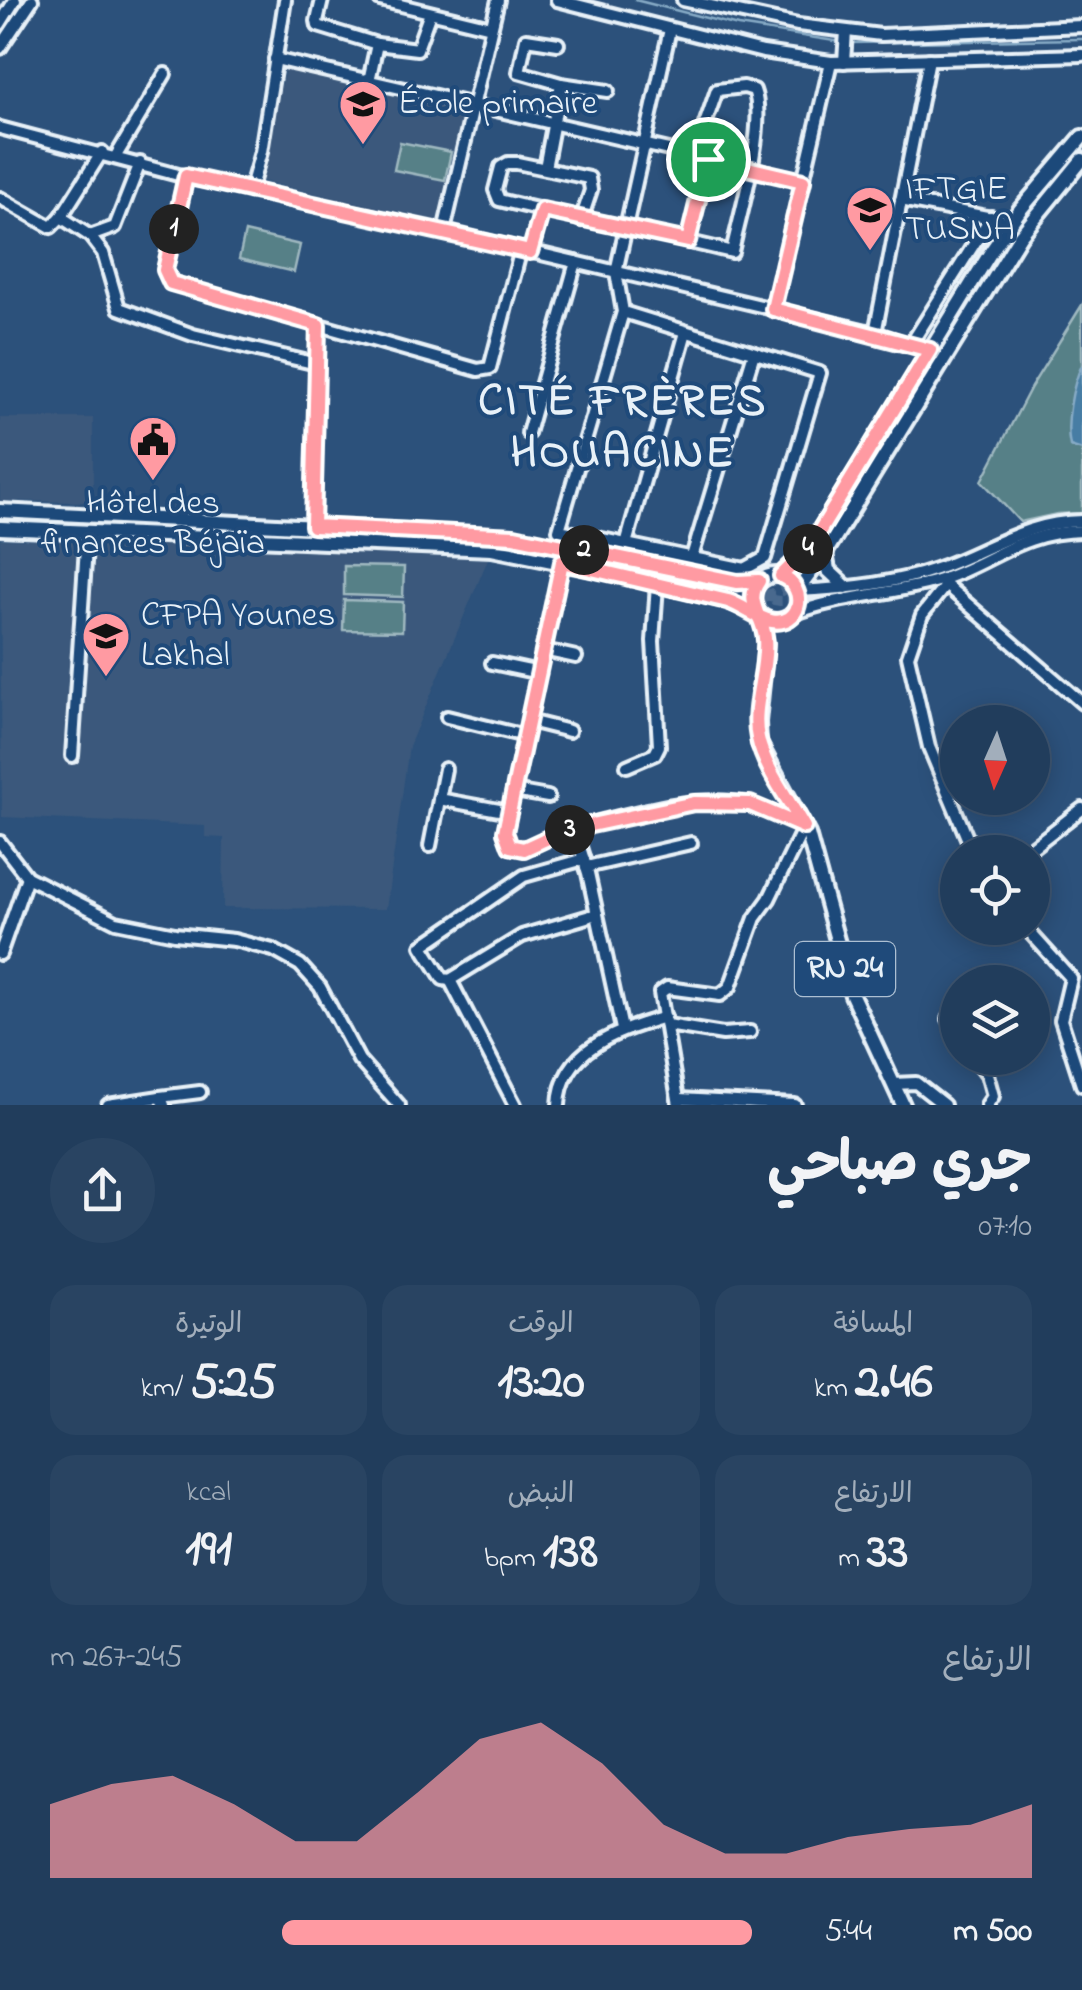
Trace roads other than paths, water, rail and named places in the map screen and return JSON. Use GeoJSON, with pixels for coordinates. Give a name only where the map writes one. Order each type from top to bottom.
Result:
{"type":"FeatureCollection","features":[{"type":"Feature","properties":{"kind":"main road"},"geometry":{"type":"LineString","coordinates":[[781,576],[810,547],[1012,222],[1082,138]]}},
{"type":"Feature","properties":{"kind":"main road"},"geometry":{"type":"LineString","coordinates":[[798,591],[1020,236],[1082,160]]}},
{"type":"Feature","properties":{"kind":"main road"},"geometry":{"type":"LineString","coordinates":[[0,512],[514,536],[737,582],[781,576],[793,582],[798,603],[787,617],[759,615],[728,601],[562,562],[492,550],[0,528]]}},
{"type":"Feature","properties":{"kind":"main road"},"geometry":{"type":"LineString","coordinates":[[825,553],[828,570],[846,587]]}},
{"type":"Feature","properties":{"kind":"main road"},"geometry":{"type":"LineString","coordinates":[[759,581],[752,597],[759,615]]}},
{"type":"Feature","properties":{"kind":"main road","name":"RN 24"},"geometry":{"type":"LineString","coordinates":[[759,615],[766,643],[759,743],[804,827],[818,863],[852,995],[903,1105]]}},
{"type":"Feature","properties":{"kind":"main road","name":"RN 24"},"geometry":{"type":"LineString","coordinates":[[766,643],[787,617]]}},
{"type":"Feature","properties":{"kind":"street"},"geometry":{"type":"LineString","coordinates":[[0,24],[15,0]]}},
{"type":"Feature","properties":{"kind":"street"},"geometry":{"type":"LineString","coordinates":[[0,48],[32,0]]}},
{"type":"Feature","properties":{"kind":"street"},"geometry":{"type":"LineString","coordinates":[[250,191],[261,152],[285,0]]}},
{"type":"Feature","properties":{"kind":"street"},"geometry":{"type":"LineString","coordinates":[[322,0],[318,26],[376,44],[417,49],[430,13]]}},
{"type":"Feature","properties":{"kind":"street"},"geometry":{"type":"LineString","coordinates":[[380,0],[491,27]]}},
{"type":"Feature","properties":{"kind":"street"},"geometry":{"type":"LineString","coordinates":[[444,231],[498,0]]}},
{"type":"Feature","properties":{"kind":"street"},"geometry":{"type":"LineString","coordinates":[[557,0],[590,3],[670,29],[763,52],[830,62],[844,58],[1082,56]]}},
{"type":"Feature","properties":{"kind":"street"},"geometry":{"type":"LineString","coordinates":[[684,0],[846,33],[938,35],[1082,26]]}},
{"type":"Feature","properties":{"kind":"street"},"geometry":{"type":"LineString","coordinates":[[554,544],[623,312],[616,272],[670,29]]}},
{"type":"Feature","properties":{"kind":"street"},"geometry":{"type":"LineString","coordinates":[[844,58],[846,33]]}},
{"type":"Feature","properties":{"kind":"street"},"geometry":{"type":"LineString","coordinates":[[558,44],[526,39],[519,72],[608,91]]}},
{"type":"Feature","properties":{"kind":"street"},"geometry":{"type":"LineString","coordinates":[[369,81],[376,44]]}},
{"type":"Feature","properties":{"kind":"street"},"geometry":{"type":"LineString","coordinates":[[275,59],[803,181]]}},
{"type":"Feature","properties":{"kind":"street"},"geometry":{"type":"LineString","coordinates":[[874,334],[929,60]]}},
{"type":"Feature","properties":{"kind":"street"},"geometry":{"type":"LineString","coordinates":[[773,309],[830,62]]}},
{"type":"Feature","properties":{"kind":"street"},"geometry":{"type":"LineString","coordinates":[[116,156],[164,74]]}},
{"type":"Feature","properties":{"kind":"street"},"geometry":{"type":"LineString","coordinates":[[546,168],[561,84]]}},
{"type":"Feature","properties":{"kind":"street"},"geometry":{"type":"LineString","coordinates":[[581,220],[592,182],[584,176],[508,162],[501,167],[494,190],[499,200],[581,220],[732,252],[751,169],[758,101],[754,90],[716,90],[694,156]]}},
{"type":"Feature","properties":{"kind":"street"},"geometry":{"type":"LineString","coordinates":[[0,128],[250,191],[444,231],[773,309],[912,344],[944,358]]}},
{"type":"Feature","properties":{"kind":"street"},"geometry":{"type":"LineString","coordinates":[[0,198],[51,226],[61,217],[102,152]]}},
{"type":"Feature","properties":{"kind":"street"},"geometry":{"type":"LineString","coordinates":[[688,241],[708,159]]}},
{"type":"Feature","properties":{"kind":"street"},"geometry":{"type":"LineString","coordinates":[[90,236],[114,227],[140,163]]}},
{"type":"Feature","properties":{"kind":"street"},"geometry":{"type":"LineString","coordinates":[[186,176],[165,270],[171,283],[478,370],[490,368],[542,210]]}},
{"type":"Feature","properties":{"kind":"street"},"geometry":{"type":"LineString","coordinates":[[901,200],[1012,222]]}},
{"type":"Feature","properties":{"kind":"street"},"geometry":{"type":"LineString","coordinates":[[61,217],[90,236],[103,253],[118,308],[193,335],[317,364]]}},
{"type":"Feature","properties":{"kind":"street"},"geometry":{"type":"LineString","coordinates":[[912,344],[991,217]]}},
{"type":"Feature","properties":{"kind":"street"},"geometry":{"type":"LineString","coordinates":[[528,433],[576,262]]}},
{"type":"Feature","properties":{"kind":"street"},"geometry":{"type":"LineString","coordinates":[[559,530],[744,568],[766,558],[820,373],[623,312]]}},
{"type":"Feature","properties":{"kind":"street"},"geometry":{"type":"LineString","coordinates":[[313,526],[318,325]]}},
{"type":"Feature","properties":{"kind":"street"},"geometry":{"type":"LineString","coordinates":[[626,544],[686,332]]}},
{"type":"Feature","properties":{"kind":"street"},"geometry":{"type":"LineString","coordinates":[[692,558],[754,353]]}},
{"type":"Feature","properties":{"kind":"street"},"geometry":{"type":"LineString","coordinates":[[798,591],[846,587],[932,571],[1020,530],[1082,520]]}},
{"type":"Feature","properties":{"kind":"street"},"geometry":{"type":"LineString","coordinates":[[787,617],[943,583],[1030,538],[1050,532],[1082,531]]}},
{"type":"Feature","properties":{"kind":"street"},"geometry":{"type":"LineString","coordinates":[[72,756],[87,532]]}},
{"type":"Feature","properties":{"kind":"street"},"geometry":{"type":"LineString","coordinates":[[562,562],[505,832],[510,846],[524,849],[563,831],[668,806],[727,802],[750,804],[804,827],[769,900],[755,918],[730,988],[720,995],[666,988],[660,992],[678,1102],[795,1105]]}},
{"type":"Feature","properties":{"kind":"street"},"geometry":{"type":"LineString","coordinates":[[943,583],[1082,703]]}},
{"type":"Feature","properties":{"kind":"street"},"geometry":{"type":"LineString","coordinates":[[943,583],[922,615],[908,656],[929,747],[966,835]]}},
{"type":"Feature","properties":{"kind":"street"},"geometry":{"type":"LineString","coordinates":[[627,766],[656,754],[659,746],[653,641],[657,585]]}},
{"type":"Feature","properties":{"kind":"street"},"geometry":{"type":"LineString","coordinates":[[544,650],[576,657]]}},
{"type":"Feature","properties":{"kind":"street"},"geometry":{"type":"LineString","coordinates":[[492,664],[538,674]]}},
{"type":"Feature","properties":{"kind":"street"},"geometry":{"type":"LineString","coordinates":[[447,717],[525,736]]}},
{"type":"Feature","properties":{"kind":"street"},"geometry":{"type":"LineString","coordinates":[[528,721],[569,731]]}},
{"type":"Feature","properties":{"kind":"street"},"geometry":{"type":"LineString","coordinates":[[430,846],[445,769]]}},
{"type":"Feature","properties":{"kind":"street"},"geometry":{"type":"LineString","coordinates":[[514,791],[548,797]]}},
{"type":"Feature","properties":{"kind":"street"},"geometry":{"type":"LineString","coordinates":[[439,799],[510,812]]}},
{"type":"Feature","properties":{"kind":"street"},"geometry":{"type":"LineString","coordinates":[[1050,835],[1082,810]]}},
{"type":"Feature","properties":{"kind":"street"},"geometry":{"type":"LineString","coordinates":[[563,831],[578,841],[585,863],[622,1029]]}},
{"type":"Feature","properties":{"kind":"street"},"geometry":{"type":"LineString","coordinates":[[0,842],[27,877],[116,922],[174,934],[234,940],[273,950],[300,965],[320,986],[360,1060],[399,1105]]}},
{"type":"Feature","properties":{"kind":"street"},"geometry":{"type":"LineString","coordinates":[[597,914],[522,936],[450,980],[443,979],[422,946],[524,876],[690,842]]}},
{"type":"Feature","properties":{"kind":"street"},"geometry":{"type":"LineString","coordinates":[[0,954],[27,877]]}},
{"type":"Feature","properties":{"kind":"street"},"geometry":{"type":"LineString","coordinates":[[1041,945],[1071,978],[1061,1020],[1082,1085]]}},
{"type":"Feature","properties":{"kind":"street"},"geometry":{"type":"LineString","coordinates":[[450,980],[515,1105]]}},
{"type":"Feature","properties":{"kind":"street"},"geometry":{"type":"LineString","coordinates":[[558,1105],[572,1066],[587,1049],[622,1029],[666,1021],[723,1034],[750,1032]]}},
{"type":"Feature","properties":{"kind":"street"},"geometry":{"type":"LineString","coordinates":[[986,1075],[993,1096],[987,1105]]}},
{"type":"Feature","properties":{"kind":"street"},"geometry":{"type":"LineString","coordinates":[[893,1084],[916,1083],[944,1105]]}},
{"type":"Feature","properties":{"kind":"street"},"geometry":{"type":"LineString","coordinates":[[108,1105],[162,1101],[200,1092]]}},
{"type":"Feature","properties":{"kind":"waterway"},"geometry":{"type":"LineString","coordinates":[[635,0],[738,26],[841,42]]}},
{"type":"Feature","properties":{"kind":"waterway"},"geometry":{"type":"LineString","coordinates":[[849,43],[1082,39]]}},
{"type":"Feature","properties":{"kind":"tunnel"},"geometry":{"type":"LineString","coordinates":[[639,575],[768,596],[787,588],[824,544]]}},
{"type":"Feature","properties":{"kind":"tunnel"},"geometry":{"type":"LineString","coordinates":[[757,597],[780,601],[831,600]]}},
{"type":"Feature","properties":{"kind":"place","name":"École primaire"},"geometry":{"type":"Point","coordinates":[363,146]}},
{"type":"Feature","properties":{"kind":"place","name":"IFTGIE TUSNA"},"geometry":{"type":"Point","coordinates":[870,252]}},
{"type":"Feature","properties":{"kind":"place","name":"Hôtel des finances Béjaïa"},"geometry":{"type":"Point","coordinates":[153,482]}},
{"type":"Feature","properties":{"kind":"place","name":"CFPA Younes Lakhal"},"geometry":{"type":"Point","coordinates":[106,678]}},
{"type":"Feature","properties":{"kind":"district","name":"CITÉ FRÈRES HOUACINE"},"geometry":{"type":"Point","coordinates":[623,429]}}]}
